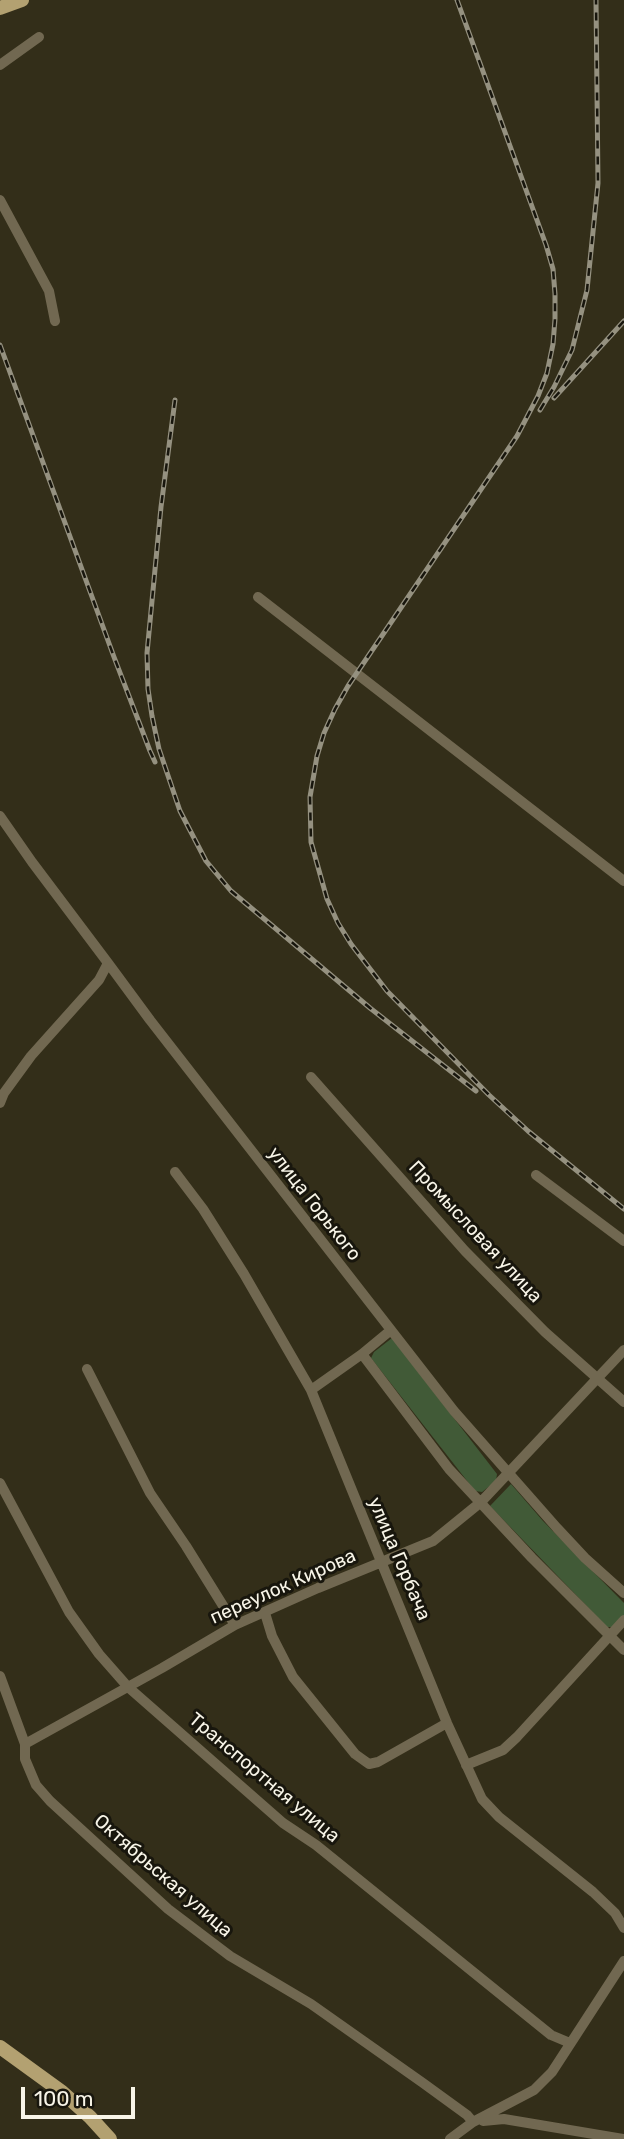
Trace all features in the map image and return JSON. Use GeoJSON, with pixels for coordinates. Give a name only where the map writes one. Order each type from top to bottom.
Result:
{"type":"FeatureCollection","features":[{"type":"Feature","properties":{"kind":"main road"},"geometry":{"type":"LineString","coordinates":[[0,8],[22,0]]}},
{"type":"Feature","properties":{"kind":"main road"},"geometry":{"type":"LineString","coordinates":[[0,2047],[62,2092],[110,2139]]}},
{"type":"Feature","properties":{"kind":"street"},"geometry":{"type":"LineString","coordinates":[[0,65],[38,37]]}},
{"type":"Feature","properties":{"kind":"street"},"geometry":{"type":"LineString","coordinates":[[0,200],[49,291],[55,321]]}},
{"type":"Feature","properties":{"kind":"street"},"geometry":{"type":"LineString","coordinates":[[258,597],[624,881]]}},
{"type":"Feature","properties":{"kind":"street","name":"улица Горького"},"geometry":{"type":"LineString","coordinates":[[0,816],[149,1020],[454,1411],[586,1558],[624,1593]]}},
{"type":"Feature","properties":{"kind":"street"},"geometry":{"type":"LineString","coordinates":[[0,1103],[4,1093],[31,1056],[99,980],[108,962]]}},
{"type":"Feature","properties":{"kind":"street","name":"Промысловая улица"},"geometry":{"type":"LineString","coordinates":[[311,1077],[466,1251],[545,1332],[624,1402]]}},
{"type":"Feature","properties":{"kind":"street","name":"улица Горбача"},"geometry":{"type":"LineString","coordinates":[[175,1172],[204,1209],[311,1390],[447,1723],[482,1799],[499,1817],[593,1892],[615,1913],[624,1928]]}},
{"type":"Feature","properties":{"kind":"street"},"geometry":{"type":"LineString","coordinates":[[536,1175],[624,1241]]}},
{"type":"Feature","properties":{"kind":"street"},"geometry":{"type":"LineString","coordinates":[[311,1390],[391,1330]]}},
{"type":"Feature","properties":{"kind":"street","name":"переулок Кирова"},"geometry":{"type":"LineString","coordinates":[[25,1744],[236,1625],[433,1541],[481,1502],[624,1350]]}},
{"type":"Feature","properties":{"kind":"street"},"geometry":{"type":"LineString","coordinates":[[362,1354],[449,1469],[532,1558],[624,1650]]}},
{"type":"Feature","properties":{"kind":"street"},"geometry":{"type":"LineString","coordinates":[[87,1369],[150,1493],[236,1625]]}},
{"type":"Feature","properties":{"kind":"street","name":"Транспортная улица"},"geometry":{"type":"LineString","coordinates":[[0,1483],[69,1612],[99,1654],[128,1686],[283,1823],[316,1845],[551,2035],[570,2043]]}},
{"type":"Feature","properties":{"kind":"street"},"geometry":{"type":"LineString","coordinates":[[265,1613],[272,1636],[293,1677],[355,1754],[369,1764],[378,1762],[447,1723]]}},
{"type":"Feature","properties":{"kind":"street"},"geometry":{"type":"LineString","coordinates":[[466,1765],[503,1750],[624,1620]]}},
{"type":"Feature","properties":{"kind":"street","name":"Октябрьская улица"},"geometry":{"type":"LineString","coordinates":[[0,1676],[25,1744],[25,1759],[36,1785],[112,1860],[168,1909],[230,1956],[311,2004],[423,2082],[473,2122]]}},
{"type":"Feature","properties":{"kind":"street"},"geometry":{"type":"LineString","coordinates":[[450,2139],[473,2122],[534,2090],[552,2072],[624,1961]]}},
{"type":"Feature","properties":{"kind":"street"},"geometry":{"type":"LineString","coordinates":[[473,2122],[504,2119],[623,2139]]}},
{"type":"Feature","properties":{"kind":"green space"},"geometry":{"type":"Polygon","coordinates":[[[392,1338],[497,1474],[496,1481],[482,1492],[475,1491],[371,1358],[374,1352],[392,1338]]]}},
{"type":"Feature","properties":{"kind":"green space"},"geometry":{"type":"Polygon","coordinates":[[[511,1484],[543,1521],[624,1603],[624,1617],[615,1627],[607,1627],[490,1506],[511,1484]]]}},
{"type":"Feature","properties":{"kind":"railway"},"geometry":{"type":"LineString","coordinates":[[457,0],[553,269],[553,344],[547,373],[517,436],[335,709],[317,756],[310,797],[311,842],[327,899],[338,923],[387,991],[528,1131],[624,1209]]}},
{"type":"Feature","properties":{"kind":"railway"},"geometry":{"type":"LineString","coordinates":[[540,410],[572,350],[587,290],[598,183],[596,0]]}},
{"type":"Feature","properties":{"kind":"railway"},"geometry":{"type":"LineString","coordinates":[[554,398],[624,321]]}},
{"type":"Feature","properties":{"kind":"railway"},"geometry":{"type":"LineString","coordinates":[[0,345],[155,762]]}},
{"type":"Feature","properties":{"kind":"railway"},"geometry":{"type":"LineString","coordinates":[[175,400],[161,507],[147,653],[152,716],[159,749],[180,811],[206,861],[231,891],[370,1008],[476,1091]]}}]}
